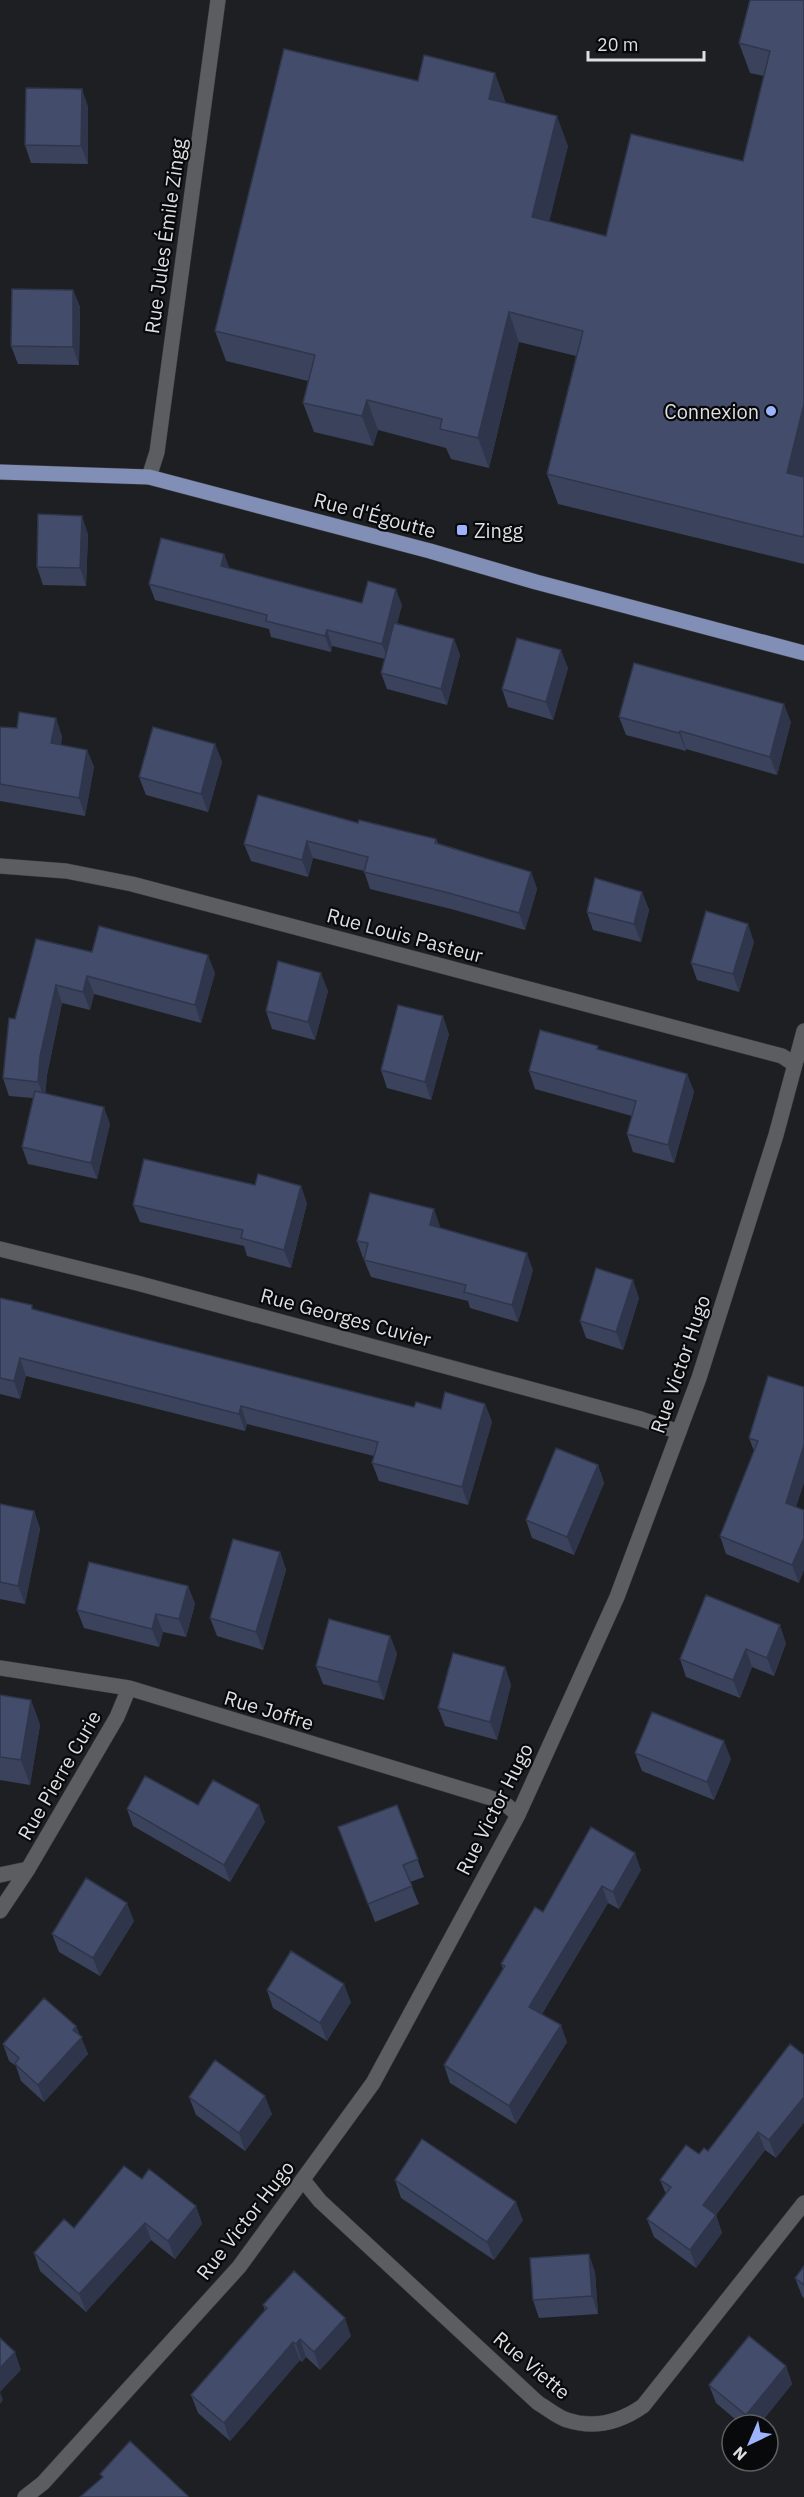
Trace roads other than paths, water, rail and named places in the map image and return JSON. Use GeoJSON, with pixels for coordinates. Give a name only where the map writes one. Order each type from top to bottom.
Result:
{"type":"FeatureCollection","features":[{"type":"Feature","properties":{"kind":"main road","name":"Rue d'Égoutte"},"geometry":{"type":"LineString","coordinates":[[0,472],[149,477],[430,550],[536,582],[804,653]]}},
{"type":"Feature","properties":{"kind":"street","name":"Rue Jules Émile Zingg"},"geometry":{"type":"LineString","coordinates":[[149,477],[157,452],[218,0]]}},
{"type":"Feature","properties":{"kind":"street","name":"Rue Louis Pasteur"},"geometry":{"type":"LineString","coordinates":[[0,866],[66,871],[132,884],[782,1056],[794,1064]]}},
{"type":"Feature","properties":{"kind":"street","name":"Rue Victor Hugo"},"geometry":{"type":"LineString","coordinates":[[25,2497],[43,2484],[239,2267],[303,2180],[373,2083],[518,1815],[617,1598],[699,1378],[772,1146],[804,1031]]}},
{"type":"Feature","properties":{"kind":"street","name":"Rue Georges Cuvier"},"geometry":{"type":"LineString","coordinates":[[0,1249],[160,1289],[641,1419],[679,1432]]}},
{"type":"Feature","properties":{"kind":"street","name":"Rue Joffre"},"geometry":{"type":"LineString","coordinates":[[0,1668],[129,1688],[488,1797],[503,1802],[518,1815]]}},
{"type":"Feature","properties":{"kind":"street","name":"Rue Pierre Curie"},"geometry":{"type":"LineString","coordinates":[[0,1911],[28,1869],[117,1717],[129,1688]]}},
{"type":"Feature","properties":{"kind":"street"},"geometry":{"type":"LineString","coordinates":[[0,1875],[28,1869]]}},
{"type":"Feature","properties":{"kind":"street","name":"Rue Viette"},"geometry":{"type":"LineString","coordinates":[[303,2180],[320,2201],[538,2403],[566,2420],[594,2425],[625,2418],[643,2406],[804,2203]]}},
{"type":"Feature","properties":{"kind":"place","name":"Connexion"},"geometry":{"type":"Point","coordinates":[771,411]}},
{"type":"Feature","properties":{"kind":"place","name":"Zingg"},"geometry":{"type":"Point","coordinates":[462,530]}}]}
